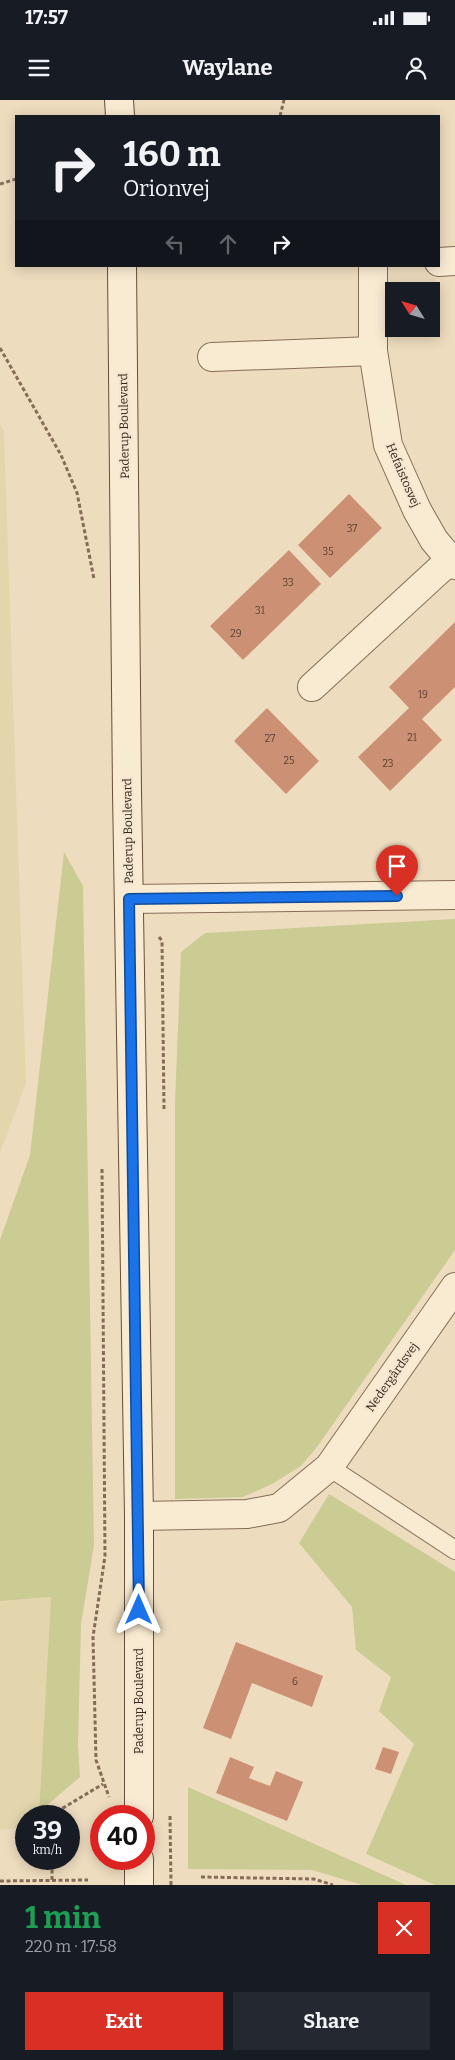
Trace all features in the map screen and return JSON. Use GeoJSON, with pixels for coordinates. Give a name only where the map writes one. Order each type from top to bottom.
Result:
{"type":"FeatureCollection","features":[{"type":"Feature","properties":{"kind":"street"},"geometry":{"type":"LineString","coordinates":[[120,100],[120,115]]}},
{"type":"Feature","properties":{"kind":"street"},"geometry":{"type":"LineString","coordinates":[[440,262],[455,261]]}},
{"type":"Feature","properties":{"kind":"street","name":"Paderup Boulevard"},"geometry":{"type":"LineString","coordinates":[[122,267],[129,899],[140,1516],[139,1805]]}},
{"type":"Feature","properties":{"kind":"street","name":"Hefaistosvej"},"geometry":{"type":"LineString","coordinates":[[312,687],[452,562],[434,540],[417,510],[388,445],[373,351],[373,267]]}},
{"type":"Feature","properties":{"kind":"street"},"geometry":{"type":"LineString","coordinates":[[212,357],[373,351]]}},
{"type":"Feature","properties":{"kind":"street"},"geometry":{"type":"LineString","coordinates":[[129,899],[455,895]]}},
{"type":"Feature","properties":{"kind":"street","name":"Nedergårdsvej"},"geometry":{"type":"LineString","coordinates":[[140,1516],[247,1514],[279,1508],[329,1467],[455,1287]]}},
{"type":"Feature","properties":{"kind":"street"},"geometry":{"type":"LineString","coordinates":[[139,1870],[139,1885]]}},
{"type":"Feature","properties":{"kind":"lane"},"geometry":{"type":"LineString","coordinates":[[329,1467],[455,1550]]}},
{"type":"Feature","properties":{"kind":"path"},"geometry":{"type":"LineString","coordinates":[[280,115],[284,100]]}},
{"type":"Feature","properties":{"kind":"path"},"geometry":{"type":"LineString","coordinates":[[0,184],[15,179]]}},
{"type":"Feature","properties":{"kind":"path"},"geometry":{"type":"LineString","coordinates":[[0,348],[61,455],[77,493],[95,583]]}},
{"type":"Feature","properties":{"kind":"path"},"geometry":{"type":"LineString","coordinates":[[102,1162],[105,1556],[93,1637],[96,1760],[110,1800]]}},
{"type":"Feature","properties":{"kind":"path"},"geometry":{"type":"LineString","coordinates":[[68,1805],[103,1784]]}},
{"type":"Feature","properties":{"kind":"path"},"geometry":{"type":"LineString","coordinates":[[52,1870],[52,1880]]}},
{"type":"Feature","properties":{"kind":"path"},"geometry":{"type":"LineString","coordinates":[[201,1877],[314,1879],[333,1885]]}},
{"type":"Feature","properties":{"kind":"path"},"geometry":{"type":"LineString","coordinates":[[0,1881],[88,1880]]}},
{"type":"Feature","properties":{"kind":"shaded area"},"geometry":{"type":"Polygon","coordinates":[[[0,425],[4,431],[26,1083],[0,1153],[0,425]]]}},
{"type":"Feature","properties":{"kind":"shaded area"},"geometry":{"type":"Polygon","coordinates":[[[51,1597],[39,1805],[15,1805],[15,1828],[0,1830],[0,1601],[51,1597]]]}},
{"type":"Feature","properties":{"kind":"green space"},"geometry":{"type":"Polygon","coordinates":[[[64,852],[83,886],[94,1545],[81,1624],[78,1745],[80,1777],[47,1805],[39,1805],[51,1597],[0,1601],[0,1240],[30,1155],[64,852]]]}},
{"type":"Feature","properties":{"kind":"green space"},"geometry":{"type":"Polygon","coordinates":[[[455,919],[455,1250],[317,1447],[301,1466],[272,1484],[243,1497],[175,1499],[175,1103],[181,952],[205,933],[455,919]]]}},
{"type":"Feature","properties":{"kind":"green space"},"geometry":{"type":"Polygon","coordinates":[[[329,1494],[455,1572],[455,1885],[435,1885],[366,1854],[414,1744],[379,1711],[391,1677],[356,1650],[352,1607],[299,1543],[329,1494]]]}},
{"type":"Feature","properties":{"kind":"green space"},"geometry":{"type":"Polygon","coordinates":[[[188,1787],[406,1885],[362,1885],[312,1870],[188,1869],[188,1787]]]}},
{"type":"Feature","properties":{"kind":"building"},"geometry":{"type":"Polygon","coordinates":[[[349,494],[382,528],[330,578],[298,545],[349,494]]]}},
{"type":"Feature","properties":{"kind":"building"},"geometry":{"type":"Polygon","coordinates":[[[289,550],[321,584],[243,660],[210,626],[289,550]]]}},
{"type":"Feature","properties":{"kind":"building"},"geometry":{"type":"Polygon","coordinates":[[[455,622],[455,687],[422,719],[442,740],[390,791],[358,757],[409,708],[389,687],[455,622]]]}},
{"type":"Feature","properties":{"kind":"building"},"geometry":{"type":"Polygon","coordinates":[[[267,708],[319,761],[286,794],[234,741],[267,708]]]}},
{"type":"Feature","properties":{"kind":"building"},"geometry":{"type":"Polygon","coordinates":[[[236,1642],[323,1676],[312,1707],[252,1683],[231,1739],[203,1728],[236,1642]]]}},
{"type":"Feature","properties":{"kind":"building"},"geometry":{"type":"Polygon","coordinates":[[[383,1747],[399,1752],[391,1774],[375,1769],[383,1747]]]}},
{"type":"Feature","properties":{"kind":"building"},"geometry":{"type":"Polygon","coordinates":[[[230,1757],[254,1767],[249,1778],[270,1786],[276,1771],[303,1782],[287,1821],[216,1793],[230,1757]]]}},
{"type":"Feature","properties":{"kind":"route"},"geometry":{"type":"LineString","coordinates":[[139,1610],[140,1516],[129,899],[397,896]]}}]}
